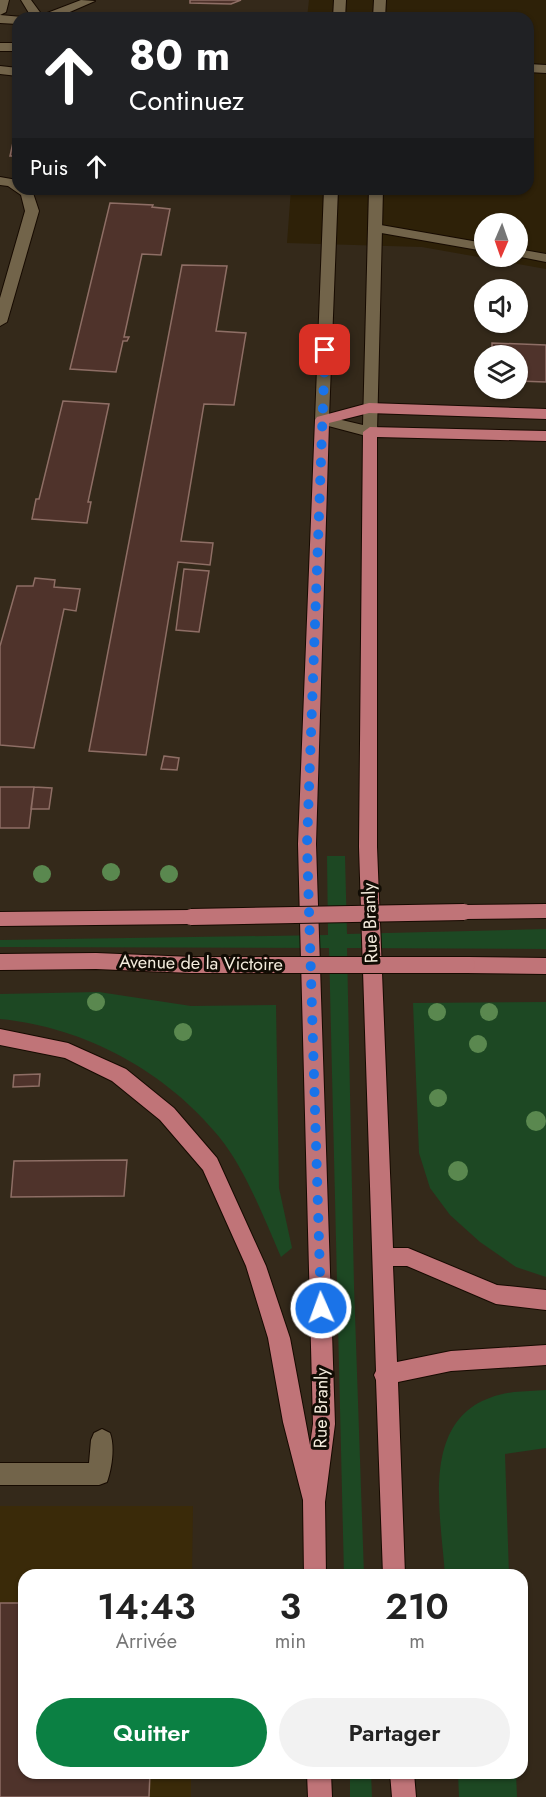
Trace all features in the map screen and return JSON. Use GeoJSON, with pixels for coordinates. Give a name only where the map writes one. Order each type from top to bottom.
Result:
{"type":"FeatureCollection","features":[{"type":"Feature","properties":{"kind":"main road"},"geometry":{"type":"LineString","coordinates":[[322,420],[369,408],[546,414]]}},
{"type":"Feature","properties":{"kind":"main road","name":"Rue Branly"},"geometry":{"type":"LineString","coordinates":[[315,1569],[314,1502],[324,1424],[307,844],[322,420]]}},
{"type":"Feature","properties":{"kind":"main road"},"geometry":{"type":"LineString","coordinates":[[370,432],[546,436]]}},
{"type":"Feature","properties":{"kind":"main road","name":"Rue Branly"},"geometry":{"type":"LineString","coordinates":[[370,432],[368,847],[385,1375],[394,1569]]}},
{"type":"Feature","properties":{"kind":"main road"},"geometry":{"type":"LineString","coordinates":[[0,919],[546,911]]}},
{"type":"Feature","properties":{"kind":"main road","name":"Avenue de la Victoire"},"geometry":{"type":"LineString","coordinates":[[0,962],[546,966]]}},
{"type":"Feature","properties":{"kind":"main road"},"geometry":{"type":"LineString","coordinates":[[0,1037],[69,1051],[119,1075],[167,1114],[210,1164],[256,1266],[279,1338],[294,1422],[314,1502]]}},
{"type":"Feature","properties":{"kind":"main road"},"geometry":{"type":"LineString","coordinates":[[381,1257],[408,1257],[496,1294],[546,1300]]}},
{"type":"Feature","properties":{"kind":"main road"},"geometry":{"type":"LineString","coordinates":[[385,1375],[451,1361],[546,1355]]}},
{"type":"Feature","properties":{"kind":"main road"},"geometry":{"type":"LineString","coordinates":[[319,1779],[320,1797]]}},
{"type":"Feature","properties":{"kind":"main road"},"geometry":{"type":"LineString","coordinates":[[402,1779],[404,1797]]}},
{"type":"Feature","properties":{"kind":"street"},"geometry":{"type":"LineString","coordinates":[[0,12],[3,0]]}},
{"type":"Feature","properties":{"kind":"street"},"geometry":{"type":"LineString","coordinates":[[51,12],[69,1]]}},
{"type":"Feature","properties":{"kind":"street"},"geometry":{"type":"LineString","coordinates":[[59,12],[89,2]]}},
{"type":"Feature","properties":{"kind":"street"},"geometry":{"type":"LineString","coordinates":[[0,322],[32,211],[28,195]]}},
{"type":"Feature","properties":{"kind":"street"},"geometry":{"type":"LineString","coordinates":[[331,195],[322,420],[370,432],[376,195]]}},
{"type":"Feature","properties":{"kind":"street"},"geometry":{"type":"LineString","coordinates":[[375,228],[474,245]]}},
{"type":"Feature","properties":{"kind":"street"},"geometry":{"type":"LineString","coordinates":[[528,255],[546,258]]}},
{"type":"Feature","properties":{"kind":"street"},"geometry":{"type":"LineString","coordinates":[[0,1474],[99,1474],[102,1440]]}},
{"type":"Feature","properties":{"kind":"shaded area"},"geometry":{"type":"Polygon","coordinates":[[[0,0],[309,0],[308,12],[12,12],[12,195],[291,195],[287,243],[422,247],[474,256],[474,267],[528,266],[546,269],[546,1797],[191,1797],[191,1779],[528,1779],[528,1569],[192,1569],[192,1506],[0,1506],[0,0]]]}},
{"type":"Feature","properties":{"kind":"shaded area"},"geometry":{"type":"Polygon","coordinates":[[[0,1506],[193,1506],[192,1569],[18,1569],[18,1779],[191,1779],[191,1797],[0,1797],[0,1506]]]}},
{"type":"Feature","properties":{"kind":"green space"},"geometry":{"type":"Polygon","coordinates":[[[327,856],[345,856],[347,934],[546,929],[546,949],[347,948],[354,1286],[364,1569],[344,1569],[329,948],[0,947],[0,940],[328,935],[327,856]]]}},
{"type":"Feature","properties":{"kind":"green space"},"geometry":{"type":"Polygon","coordinates":[[[99,992],[191,1006],[276,1005],[279,1188],[292,1248],[281,1257],[254,1195],[229,1150],[199,1114],[175,1093],[150,1073],[93,1043],[32,1024],[0,1019],[0,994],[99,992]]]}},
{"type":"Feature","properties":{"kind":"green space"},"geometry":{"type":"Polygon","coordinates":[[[546,1002],[546,1277],[516,1267],[480,1242],[450,1215],[430,1188],[419,1153],[413,1003],[546,1002]]]}},
{"type":"Feature","properties":{"kind":"green space"},"geometry":{"type":"Polygon","coordinates":[[[546,1390],[546,1448],[505,1454],[509,1569],[444,1569],[439,1490],[441,1462],[448,1437],[462,1416],[483,1401],[514,1392],[546,1390]]]}},
{"type":"Feature","properties":{"kind":"green space"},"geometry":{"type":"Polygon","coordinates":[[[350,1779],[371,1779],[372,1797],[350,1797],[350,1779]]]}},
{"type":"Feature","properties":{"kind":"green space"},"geometry":{"type":"Polygon","coordinates":[[[458,1779],[516,1779],[517,1797],[459,1797],[458,1779]]]}},
{"type":"Feature","properties":{"kind":"building"},"geometry":{"type":"Polygon","coordinates":[[[190,0],[241,0],[231,4],[190,3],[190,0]]]}},
{"type":"Feature","properties":{"kind":"building"},"geometry":{"type":"Polygon","coordinates":[[[110,203],[153,205],[152,207],[170,209],[161,255],[142,254],[124,337],[129,337],[127,341],[123,341],[116,372],[70,369],[110,203]]]}},
{"type":"Feature","properties":{"kind":"building"},"geometry":{"type":"Polygon","coordinates":[[[182,265],[227,266],[216,331],[246,333],[234,405],[204,404],[181,541],[213,543],[210,565],[178,562],[146,755],[89,751],[182,265]]]}},
{"type":"Feature","properties":{"kind":"building"},"geometry":{"type":"Polygon","coordinates":[[[492,343],[546,345],[546,382],[528,381],[528,345],[492,345],[492,343]]]}},
{"type":"Feature","properties":{"kind":"building"},"geometry":{"type":"Polygon","coordinates":[[[63,401],[109,404],[88,502],[91,502],[87,523],[32,519],[63,401]]]}},
{"type":"Feature","properties":{"kind":"building"},"geometry":{"type":"Polygon","coordinates":[[[184,569],[209,571],[199,632],[176,630],[184,569]]]}},
{"type":"Feature","properties":{"kind":"building"},"geometry":{"type":"Polygon","coordinates":[[[35,578],[55,580],[54,587],[80,589],[76,611],[64,609],[34,748],[0,745],[0,646],[17,586],[33,586],[35,578]]]}},
{"type":"Feature","properties":{"kind":"building"},"geometry":{"type":"Polygon","coordinates":[[[164,756],[179,758],[177,770],[161,769],[164,756]]]}},
{"type":"Feature","properties":{"kind":"building"},"geometry":{"type":"Polygon","coordinates":[[[0,787],[34,787],[29,828],[0,828],[0,787]]]}},
{"type":"Feature","properties":{"kind":"building"},"geometry":{"type":"Polygon","coordinates":[[[34,787],[52,788],[49,809],[31,809],[34,787]]]}},
{"type":"Feature","properties":{"kind":"building"},"geometry":{"type":"Polygon","coordinates":[[[40,1074],[39,1086],[13,1087],[14,1075],[40,1074]]]}},
{"type":"Feature","properties":{"kind":"building"},"geometry":{"type":"Polygon","coordinates":[[[127,1160],[124,1196],[11,1197],[14,1161],[127,1160]]]}},
{"type":"Feature","properties":{"kind":"building"},"geometry":{"type":"Polygon","coordinates":[[[0,1603],[18,1603],[18,1779],[150,1779],[149,1797],[0,1797],[0,1603]]]}},
{"type":"Feature","properties":{"kind":"building"},"geometry":{"type":"Polygon","coordinates":[[[0,1603],[18,1603],[18,1779],[150,1779],[149,1797],[0,1797],[0,1603]]]}},
{"type":"Feature","properties":{"kind":"route"},"geometry":{"type":"LineString","coordinates":[[321,1308],[307,844],[325,350]]}}]}
